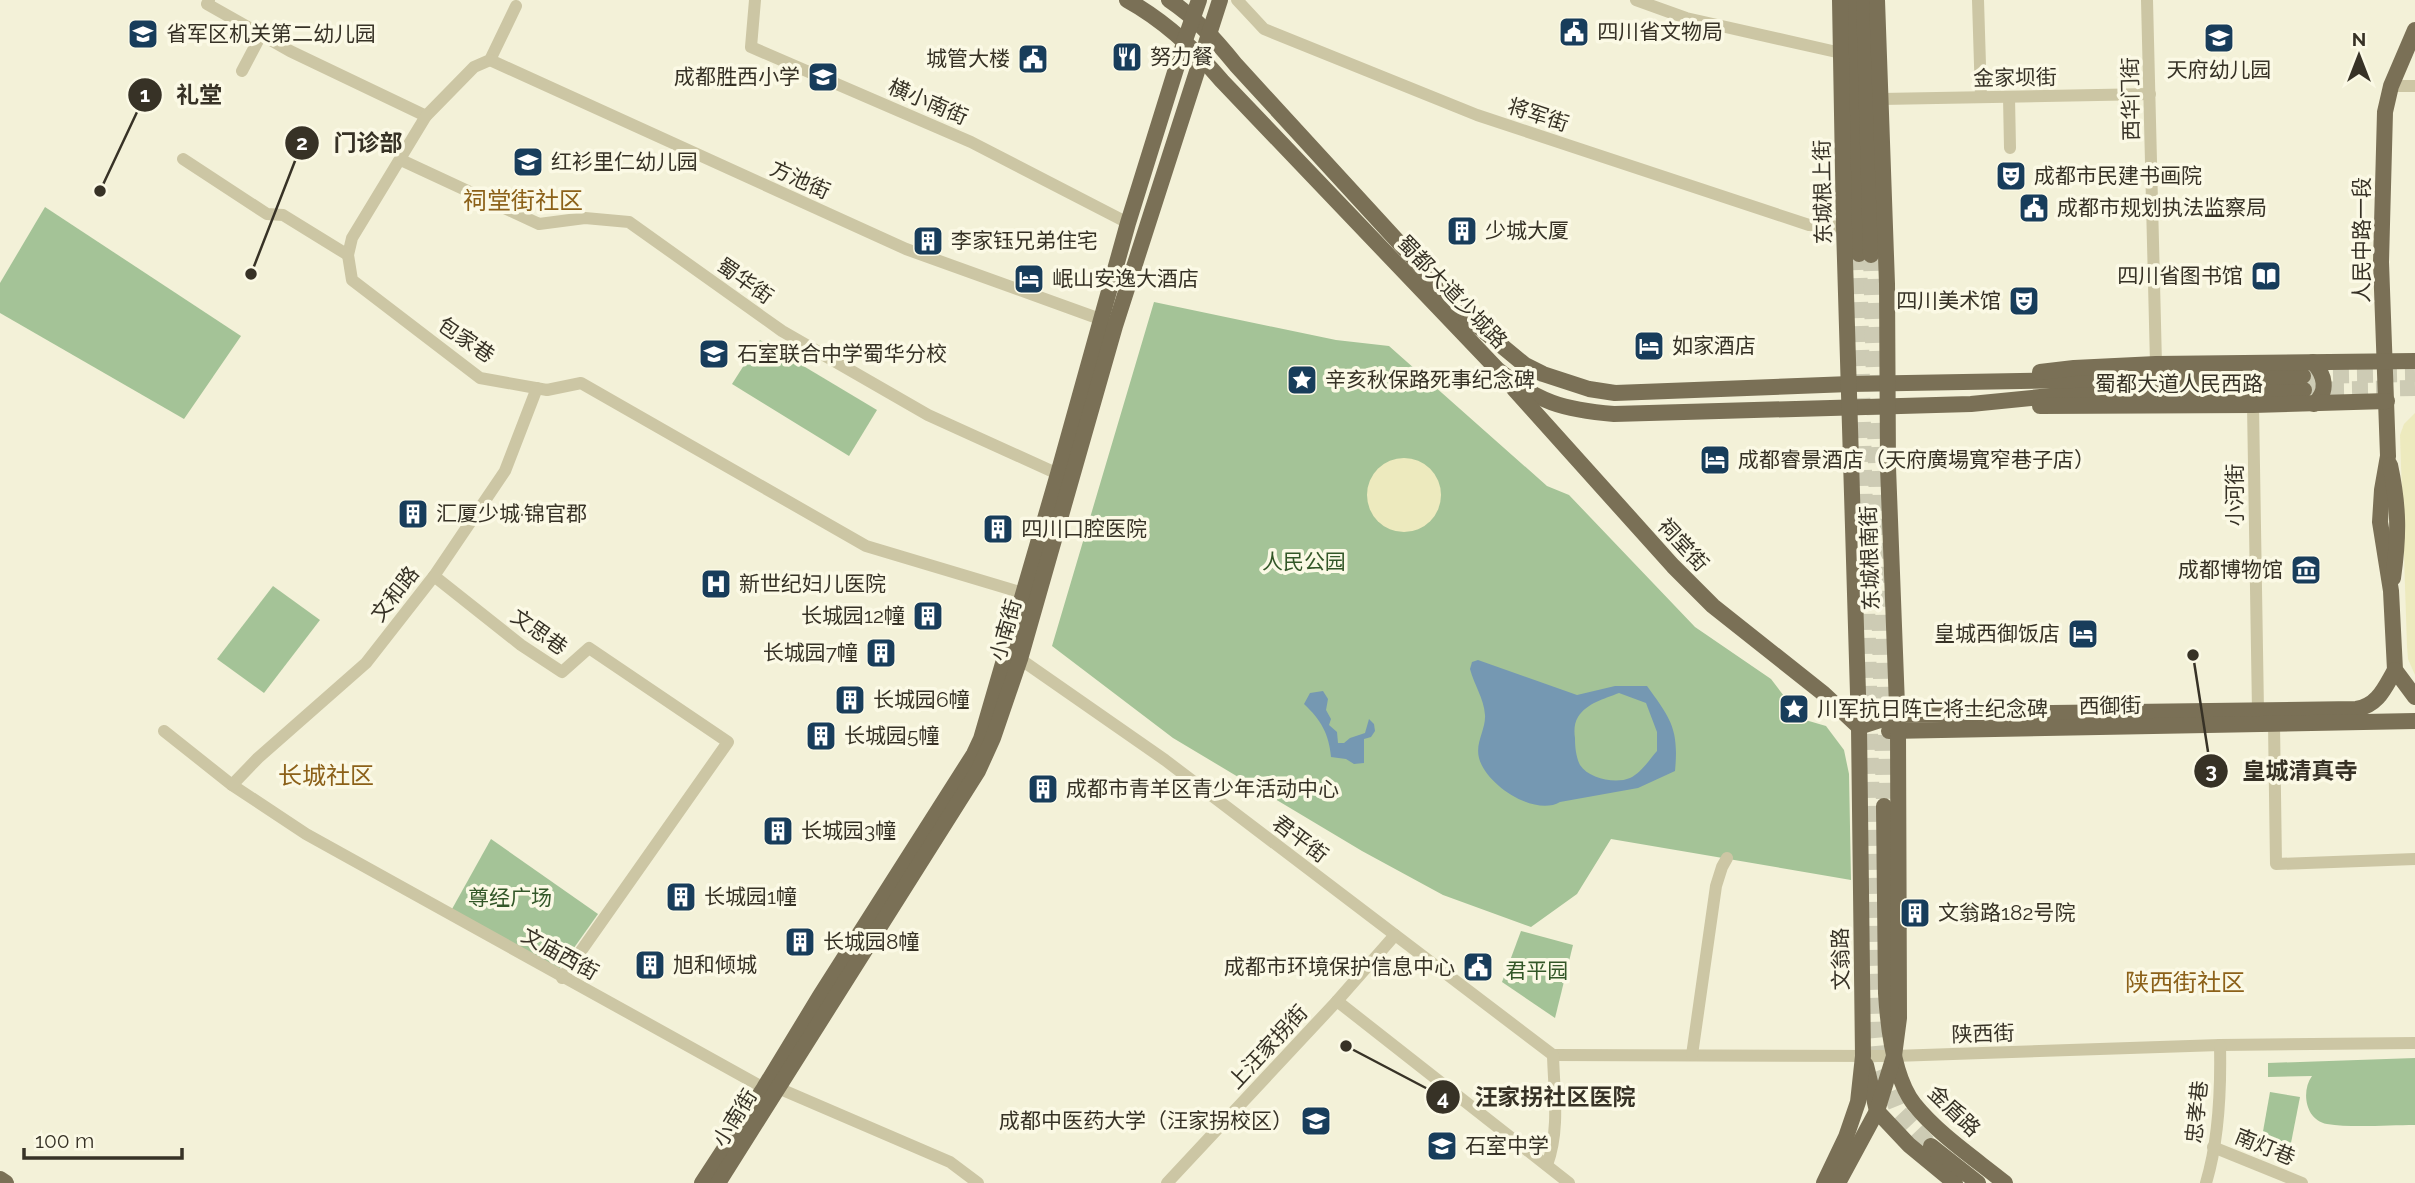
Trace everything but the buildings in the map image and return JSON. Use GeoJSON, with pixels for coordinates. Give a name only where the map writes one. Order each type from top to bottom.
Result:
{"type":"FeatureCollection","features":[{"type":"Feature","properties":{"kind":"main road","name":"蜀都大道少城路"},"geometry":{"type":"LineString","coordinates":[[1127,0],[1149,12],[1185,40],[1498,370],[1522,390],[1547,402],[1576,411],[1614,414],[1850,408]]}},
{"type":"Feature","properties":{"kind":"main road","name":"蜀都大道少城路"},"geometry":{"type":"LineString","coordinates":[[1169,0],[1193,16],[1210,32],[1236,65],[1468,318],[1534,370],[1589,389],[1615,393],[1850,384]]}},
{"type":"Feature","properties":{"kind":"main road","name":"小南街"},"geometry":{"type":"LineString","coordinates":[[718,1183],[820,996],[974,754],[988,716],[1128,223],[1199,0]]}},
{"type":"Feature","properties":{"kind":"main road","name":"小南街"},"geometry":{"type":"LineString","coordinates":[[702,1183],[771,1088],[978,771],[993,738],[1020,659],[1115,326],[1220,0]]}},
{"type":"Feature","properties":{"kind":"main road","name":"东城根上街"},"geometry":{"type":"LineString","coordinates":[[1840,0],[1850,384]]}},
{"type":"Feature","properties":{"kind":"main road","name":"东城根上街"},"geometry":{"type":"LineString","coordinates":[[1851,0],[1865,255],[1864,0]]}},
{"type":"Feature","properties":{"kind":"main road"},"geometry":{"type":"LineString","coordinates":[[1877,0],[1888,383]]}},
{"type":"Feature","properties":{"kind":"main road","name":"人民中路一段"},"geometry":{"type":"LineString","coordinates":[[2395,670],[2391,591],[2399,529],[2396,491],[2388,456],[2381,262],[2385,112],[2391,86],[2415,30]]}},
{"type":"Feature","properties":{"kind":"main road","name":"蜀都大道人民西路"},"geometry":{"type":"LineString","coordinates":[[1970,381],[2074,368],[2156,364],[2415,361]]}},
{"type":"Feature","properties":{"kind":"main road"},"geometry":{"type":"LineString","coordinates":[[2313,362],[2321,371],[2324,381],[2324,392],[2314,404]]}},
{"type":"Feature","properties":{"kind":"main road","name":"祠堂街"},"geometry":{"type":"LineString","coordinates":[[1498,370],[1672,566],[1713,606],[1824,694],[1859,727]]}},
{"type":"Feature","properties":{"kind":"main road","name":"蜀都大道人民西路"},"geometry":{"type":"LineString","coordinates":[[1850,384],[1970,381],[2303,383],[2061,395],[1971,404],[1850,408]]}},
{"type":"Feature","properties":{"kind":"main road","name":"东城根南街"},"geometry":{"type":"LineString","coordinates":[[1888,383],[1888,467],[1897,723]]}},
{"type":"Feature","properties":{"kind":"main road","name":"东城根南街"},"geometry":{"type":"LineString","coordinates":[[1850,384],[1859,727]]}},
{"type":"Feature","properties":{"kind":"main road","name":"蜀都大道人民西路"},"geometry":{"type":"LineString","coordinates":[[1971,404],[2060,407],[2387,401]]}},
{"type":"Feature","properties":{"kind":"main road"},"geometry":{"type":"LineString","coordinates":[[2395,670],[2415,697]]}},
{"type":"Feature","properties":{"kind":"main road","name":"西御街"},"geometry":{"type":"LineString","coordinates":[[1859,727],[1897,723],[2362,708],[2379,699],[2395,670]]}},
{"type":"Feature","properties":{"kind":"main road","name":"西御街"},"geometry":{"type":"LineString","coordinates":[[1897,723],[2274,724],[2415,721]]}},
{"type":"Feature","properties":{"kind":"main road"},"geometry":{"type":"LineString","coordinates":[[1838,1183],[1877,1111],[1895,1056],[1899,1018],[1897,723]]}},
{"type":"Feature","properties":{"kind":"main road","name":"文翁路"},"geometry":{"type":"LineString","coordinates":[[1824,1183],[1846,1137],[1858,1102],[1863,1056],[1859,727]]}},
{"type":"Feature","properties":{"kind":"main road"},"geometry":{"type":"LineString","coordinates":[[1884,806],[1886,993],[1895,1056]]}},
{"type":"Feature","properties":{"kind":"main road"},"geometry":{"type":"LineString","coordinates":[[1863,1056],[1877,1111],[1909,1145],[1955,1183]]}},
{"type":"Feature","properties":{"kind":"main road","name":"金盾路"},"geometry":{"type":"LineString","coordinates":[[1895,1056],[1905,1090],[1912,1102],[1953,1141],[2004,1183]]}},
{"type":"Feature","properties":{"kind":"main road","name":"金盾路"},"geometry":{"type":"LineString","coordinates":[[1931,1146],[1978,1183]]}},
{"type":"Feature","properties":{"kind":"main road"},"geometry":{"type":"LineString","coordinates":[[0,1179],[6,1183]]}},
{"type":"Feature","properties":{"kind":"street"},"geometry":{"type":"LineString","coordinates":[[209,0],[207,4],[290,51],[426,116]]}},
{"type":"Feature","properties":{"kind":"street","name":"横小南街"},"geometry":{"type":"LineString","coordinates":[[755,0],[751,47],[971,142],[1128,223]]}},
{"type":"Feature","properties":{"kind":"street","name":"将军街"},"geometry":{"type":"LineString","coordinates":[[1237,0],[1264,29],[1477,115],[1809,225],[1844,227]]}},
{"type":"Feature","properties":{"kind":"street"},"geometry":{"type":"LineString","coordinates":[[1636,0],[1686,18],[1841,53]]}},
{"type":"Feature","properties":{"kind":"street"},"geometry":{"type":"LineString","coordinates":[[1978,0],[1981,97]]}},
{"type":"Feature","properties":{"kind":"street","name":"西华门街"},"geometry":{"type":"LineString","coordinates":[[2147,0],[2156,364]]}},
{"type":"Feature","properties":{"kind":"street"},"geometry":{"type":"LineString","coordinates":[[183,159],[267,214],[283,215],[348,255],[352,238],[426,116],[474,67],[490,60],[516,6]]}},
{"type":"Feature","properties":{"kind":"street"},"geometry":{"type":"LineString","coordinates":[[242,71],[261,35]]}},
{"type":"Feature","properties":{"kind":"street","name":"方池街"},"geometry":{"type":"LineString","coordinates":[[490,60],[906,249],[1100,319]]}},
{"type":"Feature","properties":{"kind":"street"},"geometry":{"type":"LineString","coordinates":[[2391,86],[2415,86]]}},
{"type":"Feature","properties":{"kind":"street","name":"金家坝街"},"geometry":{"type":"LineString","coordinates":[[1881,99],[2150,94]]}},
{"type":"Feature","properties":{"kind":"street"},"geometry":{"type":"LineString","coordinates":[[2009,97],[2010,148]]}},
{"type":"Feature","properties":{"kind":"street","name":"蜀华街"},"geometry":{"type":"LineString","coordinates":[[401,160],[539,224],[585,218],[629,222],[782,331],[928,415],[1058,474]]}},
{"type":"Feature","properties":{"kind":"street","name":"包家巷"},"geometry":{"type":"LineString","coordinates":[[348,255],[352,280],[480,378],[547,390],[581,383],[866,546],[1023,593]]}},
{"type":"Feature","properties":{"kind":"street","name":"文和路"},"geometry":{"type":"LineString","coordinates":[[232,785],[258,758],[366,663],[434,576],[505,471],[537,388]]}},
{"type":"Feature","properties":{"kind":"street","name":"小河街"},"geometry":{"type":"LineString","coordinates":[[2253,405],[2258,711]]}},
{"type":"Feature","properties":{"kind":"street","name":"文思巷"},"geometry":{"type":"LineString","coordinates":[[434,576],[521,645],[562,672],[589,648],[729,742],[562,978]]}},
{"type":"Feature","properties":{"kind":"street","name":"君平街"},"geometry":{"type":"LineString","coordinates":[[1020,659],[1166,760],[1553,1055]]}},
{"type":"Feature","properties":{"kind":"street"},"geometry":{"type":"LineString","coordinates":[[2274,724],[2276,864],[2415,859]]}},
{"type":"Feature","properties":{"kind":"street","name":"文庙西街"},"geometry":{"type":"LineString","coordinates":[[164,731],[232,785],[306,834],[562,978],[771,1088],[950,1162],[978,1183]]}},
{"type":"Feature","properties":{"kind":"street"},"geometry":{"type":"LineString","coordinates":[[1692,1055],[1716,886],[1727,858]]}},
{"type":"Feature","properties":{"kind":"street","name":"上汪家拐街"},"geometry":{"type":"LineString","coordinates":[[1167,1183],[1395,935]]}},
{"type":"Feature","properties":{"kind":"street"},"geometry":{"type":"LineString","coordinates":[[1337,1001],[1569,1183]]}},
{"type":"Feature","properties":{"kind":"street","name":"陕西街"},"geometry":{"type":"LineString","coordinates":[[1553,1055],[1895,1056],[2220,1045],[2415,1043]]}},
{"type":"Feature","properties":{"kind":"street","name":"忠孝巷"},"geometry":{"type":"LineString","coordinates":[[2206,1183],[2221,1074],[2220,1045]]}},
{"type":"Feature","properties":{"kind":"street"},"geometry":{"type":"LineString","coordinates":[[1547,1165],[1554,1145],[1555,1130],[1553,1055]]}},
{"type":"Feature","properties":{"kind":"street","name":"南灯巷"},"geometry":{"type":"LineString","coordinates":[[2213,1147],[2302,1183]]}},
{"type":"Feature","properties":{"kind":"green space"},"geometry":{"type":"Polygon","coordinates":[[[45,207],[241,336],[184,419],[0,313],[0,283],[45,207]]]}},
{"type":"Feature","properties":{"kind":"green space","name":"人民公园"},"geometry":{"type":"Polygon","coordinates":[[[1154,302],[1336,340],[1389,346],[1547,486],[1569,495],[1695,627],[1771,679],[1787,700],[1799,705],[1802,719],[1826,726],[1844,750],[1849,774],[1851,880],[1611,839],[1577,894],[1531,927],[1443,895],[1362,851],[1173,738],[1052,646],[1154,302]]]}},
{"type":"Feature","properties":{"kind":"green space"},"geometry":{"type":"Polygon","coordinates":[[[760,340],[877,410],[849,456],[732,384],[760,340]]]}},
{"type":"Feature","properties":{"kind":"green space"},"geometry":{"type":"Polygon","coordinates":[[[273,586],[320,620],[264,693],[217,659],[273,586]]]}},
{"type":"Feature","properties":{"kind":"green space","name":"尊经广场"},"geometry":{"type":"Polygon","coordinates":[[[491,839],[598,914],[559,969],[452,909],[491,839]]]}},
{"type":"Feature","properties":{"kind":"green space","name":"君平园"},"geometry":{"type":"Polygon","coordinates":[[[1521,931],[1573,945],[1555,1018],[1502,982],[1521,931]]]}},
{"type":"Feature","properties":{"kind":"green space"},"geometry":{"type":"Polygon","coordinates":[[[2415,1058],[2415,1125],[2327,1124],[2314,1117],[2307,1104],[2307,1089],[2312,1076],[2268,1077],[2268,1063],[2415,1058]]]}},
{"type":"Feature","properties":{"kind":"green space"},"geometry":{"type":"Polygon","coordinates":[[[2270,1092],[2300,1097],[2291,1143],[2262,1137],[2270,1092]]]}},
{"type":"Feature","properties":{"kind":"shaded area"},"geometry":{"type":"Polygon","coordinates":[[[2415,413],[2415,675],[2408,659],[2407,646],[2400,435],[2404,424],[2415,413]]]}},
{"type":"Feature","properties":{"kind":"shaded area"},"geometry":{"type":"Polygon","coordinates":[[[1411,458],[1431,468],[1439,481],[1439,509],[1431,522],[1418,530],[1397,532],[1377,522],[1369,509],[1367,488],[1377,468],[1390,460],[1411,458]]]}},
{"type":"Feature","properties":{"kind":"water"},"geometry":{"type":"Polygon","coordinates":[[[1478,660],[1577,695],[1615,686],[1647,686],[1672,725],[1676,745],[1675,771],[1638,788],[1550,806],[1525,802],[1513,796],[1491,778],[1479,758],[1478,747],[1485,715],[1470,669],[1472,662],[1478,660]],[[1619,693],[1596,702],[1582,712],[1574,733],[1578,759],[1584,770],[1603,779],[1624,780],[1641,770],[1657,751],[1657,732],[1646,703],[1619,693]]]}},
{"type":"Feature","properties":{"kind":"water"},"geometry":{"type":"Polygon","coordinates":[[[1323,691],[1328,699],[1326,710],[1331,719],[1329,725],[1337,732],[1338,743],[1365,733],[1369,719],[1374,724],[1375,731],[1371,737],[1364,739],[1364,763],[1354,764],[1346,759],[1331,757],[1323,728],[1304,704],[1310,693],[1323,691]]]}},
{"type":"Feature","properties":{"kind":"tunnel"},"geometry":{"type":"LineString","coordinates":[[1859,254],[1877,1032],[1880,1066],[1898,1111],[1931,1146]]}},
{"type":"Feature","properties":{"kind":"tunnel"},"geometry":{"type":"LineString","coordinates":[[1871,255],[1884,806]]}},
{"type":"Feature","properties":{"kind":"tunnel"},"geometry":{"type":"LineString","coordinates":[[2309,376],[2415,374]]}},
{"type":"Feature","properties":{"kind":"tunnel"},"geometry":{"type":"LineString","coordinates":[[2304,390],[2415,388]]}},
{"type":"Feature","properties":{"kind":"place","name":"四川省文物局"},"geometry":{"type":"Point","coordinates":[1574,32]}},
{"type":"Feature","properties":{"kind":"place","name":"省军区机关第二幼儿园"},"geometry":{"type":"Point","coordinates":[143,34]}},
{"type":"Feature","properties":{"kind":"place","name":"天府幼儿园"},"geometry":{"type":"Point","coordinates":[2219,38]}},
{"type":"Feature","properties":{"kind":"place","name":"努力餐"},"geometry":{"type":"Point","coordinates":[1127,57]}},
{"type":"Feature","properties":{"kind":"place","name":"城管大楼"},"geometry":{"type":"Point","coordinates":[1033,59]}},
{"type":"Feature","properties":{"kind":"place","name":"成都胜西小学"},"geometry":{"type":"Point","coordinates":[823,77]}},
{"type":"Feature","properties":{"kind":"place","name":"红衫里仁幼儿园"},"geometry":{"type":"Point","coordinates":[528,162]}},
{"type":"Feature","properties":{"kind":"place","name":"成都市民建书画院"},"geometry":{"type":"Point","coordinates":[2011,176]}},
{"type":"Feature","properties":{"kind":"place","name":"礼堂"},"geometry":{"type":"Point","coordinates":[100,191]}},
{"type":"Feature","properties":{"kind":"place","name":"成都市规划执法监察局"},"geometry":{"type":"Point","coordinates":[2034,208]}},
{"type":"Feature","properties":{"kind":"place","name":"少城大厦"},"geometry":{"type":"Point","coordinates":[1462,231]}},
{"type":"Feature","properties":{"kind":"place","name":"李家钰兄弟住宅"},"geometry":{"type":"Point","coordinates":[928,241]}},
{"type":"Feature","properties":{"kind":"place","name":"门诊部"},"geometry":{"type":"Point","coordinates":[251,274]}},
{"type":"Feature","properties":{"kind":"place","name":"四川省图书馆"},"geometry":{"type":"Point","coordinates":[2266,276]}},
{"type":"Feature","properties":{"kind":"place","name":"岷山安逸大酒店"},"geometry":{"type":"Point","coordinates":[1029,279]}},
{"type":"Feature","properties":{"kind":"place","name":"四川美术馆"},"geometry":{"type":"Point","coordinates":[2024,301]}},
{"type":"Feature","properties":{"kind":"place","name":"如家酒店"},"geometry":{"type":"Point","coordinates":[1649,346]}},
{"type":"Feature","properties":{"kind":"place","name":"石室联合中学蜀华分校"},"geometry":{"type":"Point","coordinates":[714,354]}},
{"type":"Feature","properties":{"kind":"place","name":"辛亥秋保路死事纪念碑"},"geometry":{"type":"Point","coordinates":[1302,380]}},
{"type":"Feature","properties":{"kind":"place","name":"成都睿景酒店（天府廣場寬窄巷子店）"},"geometry":{"type":"Point","coordinates":[1715,460]}},
{"type":"Feature","properties":{"kind":"place","name":"汇厦少城·锦官郡"},"geometry":{"type":"Point","coordinates":[413,514]}},
{"type":"Feature","properties":{"kind":"place","name":"四川口腔医院"},"geometry":{"type":"Point","coordinates":[998,529]}},
{"type":"Feature","properties":{"kind":"place","name":"成都博物馆"},"geometry":{"type":"Point","coordinates":[2306,570]}},
{"type":"Feature","properties":{"kind":"place","name":"新世纪妇儿医院"},"geometry":{"type":"Point","coordinates":[716,584]}},
{"type":"Feature","properties":{"kind":"place","name":"长城园12幢"},"geometry":{"type":"Point","coordinates":[928,616]}},
{"type":"Feature","properties":{"kind":"place","name":"皇城西御饭店"},"geometry":{"type":"Point","coordinates":[2083,634]}},
{"type":"Feature","properties":{"kind":"place","name":"长城园7幢"},"geometry":{"type":"Point","coordinates":[881,653]}},
{"type":"Feature","properties":{"kind":"place","name":"皇城清真寺"},"geometry":{"type":"Point","coordinates":[2193,655]}},
{"type":"Feature","properties":{"kind":"place","name":"长城园6幢"},"geometry":{"type":"Point","coordinates":[850,700]}},
{"type":"Feature","properties":{"kind":"place","name":"川军抗日阵亡将士纪念碑"},"geometry":{"type":"Point","coordinates":[1794,709]}},
{"type":"Feature","properties":{"kind":"place","name":"长城园5幢"},"geometry":{"type":"Point","coordinates":[821,736]}},
{"type":"Feature","properties":{"kind":"place","name":"成都市青羊区青少年活动中心"},"geometry":{"type":"Point","coordinates":[1043,789]}},
{"type":"Feature","properties":{"kind":"place","name":"长城园3幢"},"geometry":{"type":"Point","coordinates":[778,831]}},
{"type":"Feature","properties":{"kind":"place","name":"长城园1幢"},"geometry":{"type":"Point","coordinates":[681,897]}},
{"type":"Feature","properties":{"kind":"place","name":"文翁路182号院"},"geometry":{"type":"Point","coordinates":[1915,913]}},
{"type":"Feature","properties":{"kind":"place","name":"长城园8幢"},"geometry":{"type":"Point","coordinates":[800,942]}},
{"type":"Feature","properties":{"kind":"place","name":"旭和倾城"},"geometry":{"type":"Point","coordinates":[650,965]}},
{"type":"Feature","properties":{"kind":"place","name":"成都市环境保护信息中心"},"geometry":{"type":"Point","coordinates":[1478,967]}},
{"type":"Feature","properties":{"kind":"place","name":"汪家拐社区医院"},"geometry":{"type":"Point","coordinates":[1346,1046]}},
{"type":"Feature","properties":{"kind":"place","name":"成都中医药大学（汪家拐校区）"},"geometry":{"type":"Point","coordinates":[1316,1121]}},
{"type":"Feature","properties":{"kind":"place","name":"石室中学"},"geometry":{"type":"Point","coordinates":[1442,1146]}},
{"type":"Feature","properties":{"kind":"district","name":"祠堂街社区"},"geometry":{"type":"Point","coordinates":[523,201]}},
{"type":"Feature","properties":{"kind":"district","name":"长城社区"},"geometry":{"type":"Point","coordinates":[326,776]}},
{"type":"Feature","properties":{"kind":"district","name":"陕西街社区"},"geometry":{"type":"Point","coordinates":[2185,983]}}]}
